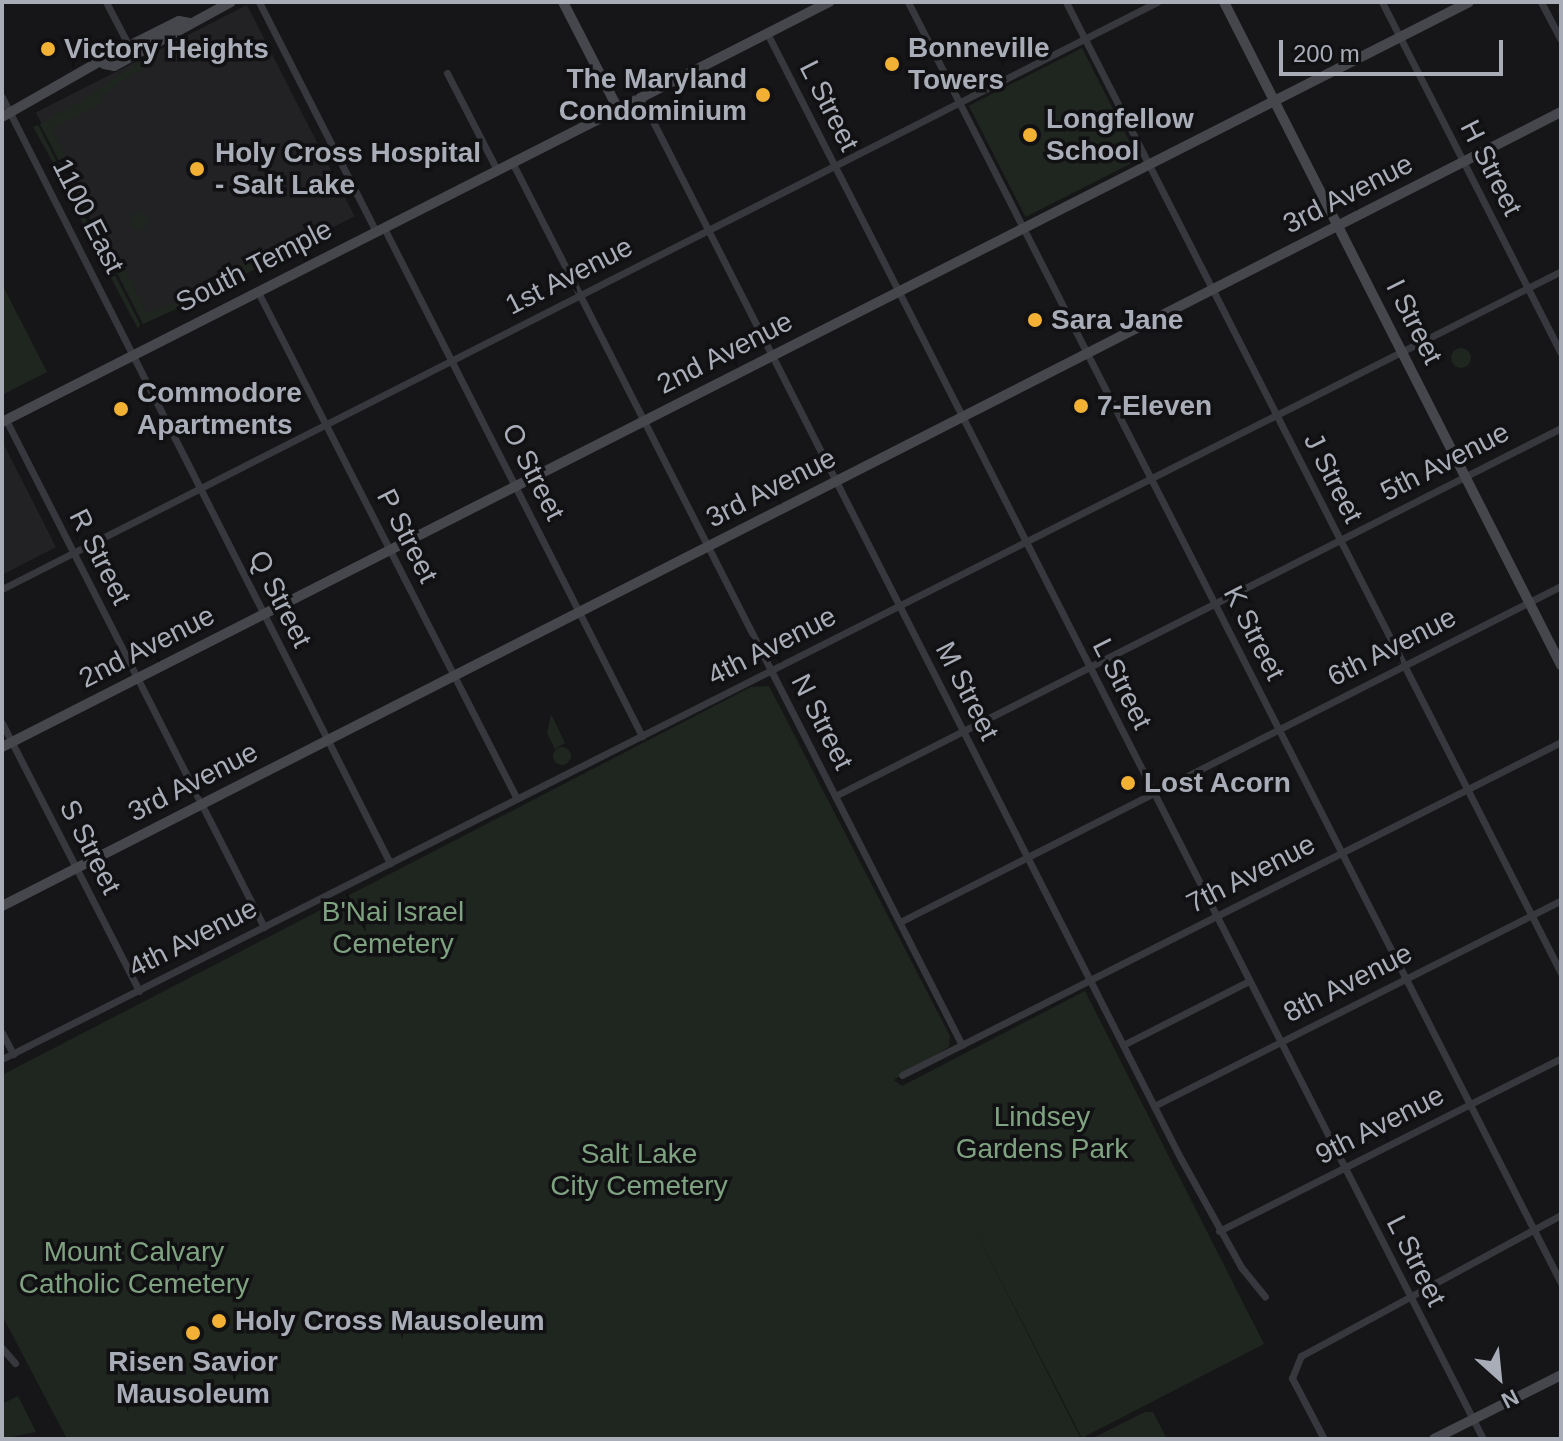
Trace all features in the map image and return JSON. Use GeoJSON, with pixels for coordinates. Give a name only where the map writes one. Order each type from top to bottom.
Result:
{"type":"FeatureCollection","features":[{"type":"Feature","properties":{"kind":"street"},"geometry":{"type":"LineString","coordinates":[[106,2],[129,46]]}},
{"type":"Feature","properties":{"kind":"street"},"geometry":{"type":"LineString","coordinates":[[104,64],[114,66],[231,2]]}},
{"type":"Feature","properties":{"kind":"street","name":"O Street"},"geometry":{"type":"LineString","coordinates":[[259,2],[451,361],[642,736]]}},
{"type":"Feature","properties":{"kind":"street"},"geometry":{"type":"LineString","coordinates":[[563,2],[618,109]]}},
{"type":"Feature","properties":{"kind":"street","name":"South Temple"},"geometry":{"type":"LineString","coordinates":[[4,421],[829,2]]}},
{"type":"Feature","properties":{"kind":"street","name":"K Street"},"geometry":{"type":"LineString","coordinates":[[908,2],[1561,1283]]}},
{"type":"Feature","properties":{"kind":"street","name":"J Street"},"geometry":{"type":"LineString","coordinates":[[1066,2],[1561,973]]}},
{"type":"Feature","properties":{"kind":"street","name":"1st Avenue"},"geometry":{"type":"LineString","coordinates":[[2,589],[1157,2]]}},
{"type":"Feature","properties":{"kind":"street","name":"I Street"},"geometry":{"type":"LineString","coordinates":[[1224,2],[1561,665]]}},
{"type":"Feature","properties":{"kind":"street","name":"H Street"},"geometry":{"type":"LineString","coordinates":[[1382,2],[1561,353]]}},
{"type":"Feature","properties":{"kind":"street","name":"2nd Avenue"},"geometry":{"type":"LineString","coordinates":[[7,744],[1469,2]]}},
{"type":"Feature","properties":{"kind":"street"},"geometry":{"type":"LineString","coordinates":[[1541,2],[1561,40]]}},
{"type":"Feature","properties":{"kind":"street"},"geometry":{"type":"LineString","coordinates":[[6,115],[104,64],[129,46],[190,23]]}},
{"type":"Feature","properties":{"kind":"street","name":"L Street"},"geometry":{"type":"LineString","coordinates":[[767,33],[1483,1439]]}},
{"type":"Feature","properties":{"kind":"street"},"geometry":{"type":"LineString","coordinates":[[447,73],[497,170]]}},
{"type":"Feature","properties":{"kind":"street","name":"1100 East"},"geometry":{"type":"LineString","coordinates":[[2,97],[6,115],[132,356]]}},
{"type":"Feature","properties":{"kind":"street","name":"M Street"},"geometry":{"type":"LineString","coordinates":[[641,98],[1219,1231],[1265,1297]]}},
{"type":"Feature","properties":{"kind":"street","name":"3rd Avenue"},"geometry":{"type":"LineString","coordinates":[[2,906],[1561,112]]}},
{"type":"Feature","properties":{"kind":"street","name":"N Street"},"geometry":{"type":"LineString","coordinates":[[512,162],[962,1045]]}},
{"type":"Feature","properties":{"kind":"street","name":"4th Avenue"},"geometry":{"type":"LineString","coordinates":[[2,1059],[1561,271]]}},
{"type":"Feature","properties":{"kind":"street","name":"P Street"},"geometry":{"type":"LineString","coordinates":[[258,292],[517,799]]}},
{"type":"Feature","properties":{"kind":"street","name":"Q Street"},"geometry":{"type":"LineString","coordinates":[[132,356],[390,863]]}},
{"type":"Feature","properties":{"kind":"street","name":"R Street"},"geometry":{"type":"LineString","coordinates":[[4,421],[264,927]]}},
{"type":"Feature","properties":{"kind":"street","name":"5th Avenue"},"geometry":{"type":"LineString","coordinates":[[835,796],[1561,428]]}},
{"type":"Feature","properties":{"kind":"street","name":"6th Avenue"},"geometry":{"type":"LineString","coordinates":[[900,922],[1561,586]]}},
{"type":"Feature","properties":{"kind":"street","name":"S Street"},"geometry":{"type":"LineString","coordinates":[[2,723],[7,744],[77,868],[139,991]]}},
{"type":"Feature","properties":{"kind":"street","name":"7th Avenue"},"geometry":{"type":"LineString","coordinates":[[902,1075],[1561,742]]}},
{"type":"Feature","properties":{"kind":"street","name":"8th Avenue"},"geometry":{"type":"LineString","coordinates":[[1154,1106],[1561,900]]}},
{"type":"Feature","properties":{"kind":"street"},"geometry":{"type":"LineString","coordinates":[[1123,1045],[1249,981]]}},
{"type":"Feature","properties":{"kind":"street"},"geometry":{"type":"LineString","coordinates":[[2,1033],[13,1054]]}},
{"type":"Feature","properties":{"kind":"street","name":"9th Avenue"},"geometry":{"type":"LineString","coordinates":[[1219,1231],[1561,1058]]}},
{"type":"Feature","properties":{"kind":"street"},"geometry":{"type":"LineString","coordinates":[[1324,1439],[1292,1378],[1301,1356],[1407,1292],[1561,1215]]}},
{"type":"Feature","properties":{"kind":"street"},"geometry":{"type":"LineString","coordinates":[[2,1348],[15,1363]]}},
{"type":"Feature","properties":{"kind":"street"},"geometry":{"type":"LineString","coordinates":[[1434,1439],[1561,1375]]}},
{"type":"Feature","properties":{"kind":"shaded area","name":"Holy Cross Hospital - Salt Lake"},"geometry":{"type":"Polygon","coordinates":[[[247,5],[355,216],[143,324],[36,113],[247,5]]]}},
{"type":"Feature","properties":{"kind":"shaded area"},"geometry":{"type":"Polygon","coordinates":[[[2,444],[56,547],[2,575],[2,444]]]}},
{"type":"Feature","properties":{"kind":"green space"},"geometry":{"type":"Polygon","coordinates":[[[1082,48],[1139,159],[1026,217],[969,106],[1082,48]]]}},
{"type":"Feature","properties":{"kind":"green space"},"geometry":{"type":"Polygon","coordinates":[[[145,58],[149,64],[47,133],[43,127],[145,58]]]}},
{"type":"Feature","properties":{"kind":"green space"},"geometry":{"type":"Polygon","coordinates":[[[98,93],[103,103],[54,128],[49,118],[98,93]]]}},
{"type":"Feature","properties":{"kind":"green space"},"geometry":{"type":"Polygon","coordinates":[[[46,120],[69,162],[64,171],[40,124],[46,120]]]}},
{"type":"Feature","properties":{"kind":"green space"},"geometry":{"type":"Polygon","coordinates":[[[38,125],[62,172],[59,173],[33,127],[38,125]]]}},
{"type":"Feature","properties":{"kind":"green space"},"geometry":{"type":"Polygon","coordinates":[[[66,179],[91,229],[87,231],[62,184],[66,179]]]}},
{"type":"Feature","properties":{"kind":"green space"},"geometry":{"type":"Polygon","coordinates":[[[135,212],[143,212],[148,221],[146,228],[135,230],[130,225],[130,217],[135,212]]]}},
{"type":"Feature","properties":{"kind":"green space"},"geometry":{"type":"Polygon","coordinates":[[[95,236],[140,324],[138,329],[91,240],[95,236]]]}},
{"type":"Feature","properties":{"kind":"green space"},"geometry":{"type":"Polygon","coordinates":[[[257,256],[262,266],[192,301],[188,291],[257,256]]]}},
{"type":"Feature","properties":{"kind":"green space"},"geometry":{"type":"Polygon","coordinates":[[[121,263],[148,314],[184,298],[187,304],[143,324],[114,267],[121,263]]]}},
{"type":"Feature","properties":{"kind":"green space"},"geometry":{"type":"Polygon","coordinates":[[[2,284],[47,372],[2,395],[2,284]]]}},
{"type":"Feature","properties":{"kind":"green space"},"geometry":{"type":"Polygon","coordinates":[[[1457,348],[1465,348],[1471,358],[1465,368],[1457,368],[1451,362],[1451,354],[1457,348]]]}},
{"type":"Feature","properties":{"kind":"green space","name":"Salt Lake City Cemetery"},"geometry":{"type":"Polygon","coordinates":[[[769,686],[950,1036],[949,1047],[894,1080],[902,1086],[1085,991],[1264,1344],[1082,1438],[974,1228],[1081,1439],[67,1439],[2,1315],[2,1075],[751,687],[769,686]]]}},
{"type":"Feature","properties":{"kind":"green space"},"geometry":{"type":"Polygon","coordinates":[[[551,714],[565,743],[555,749],[547,733],[551,714]]]}},
{"type":"Feature","properties":{"kind":"green space"},"geometry":{"type":"Polygon","coordinates":[[[558,747],[566,747],[571,756],[569,763],[558,765],[553,760],[553,752],[558,747]]]}},
{"type":"Feature","properties":{"kind":"green space"},"geometry":{"type":"Polygon","coordinates":[[[18,1396],[36,1432],[2,1439],[2,1404],[18,1396]]]}},
{"type":"Feature","properties":{"kind":"green space"},"geometry":{"type":"Polygon","coordinates":[[[1145,1412],[1153,1412],[1167,1439],[1091,1439],[1145,1412]]]}},
{"type":"Feature","properties":{"kind":"place","name":"Victory Heights"},"geometry":{"type":"Point","coordinates":[48,49]}},
{"type":"Feature","properties":{"kind":"place","name":"Bonneville Towers"},"geometry":{"type":"Point","coordinates":[892,64]}},
{"type":"Feature","properties":{"kind":"place","name":"The Maryland Condominium"},"geometry":{"type":"Point","coordinates":[763,95]}},
{"type":"Feature","properties":{"kind":"place","name":"Longfellow School"},"geometry":{"type":"Point","coordinates":[1030,135]}},
{"type":"Feature","properties":{"kind":"place","name":"Holy Cross Hospital - Salt Lake"},"geometry":{"type":"Point","coordinates":[197,169]}},
{"type":"Feature","properties":{"kind":"place","name":"Sara Jane"},"geometry":{"type":"Point","coordinates":[1035,320]}},
{"type":"Feature","properties":{"kind":"place","name":"7-Eleven"},"geometry":{"type":"Point","coordinates":[1081,406]}},
{"type":"Feature","properties":{"kind":"place","name":"Commodore Apartments"},"geometry":{"type":"Point","coordinates":[121,409]}},
{"type":"Feature","properties":{"kind":"place","name":"Lost Acorn"},"geometry":{"type":"Point","coordinates":[1128,783]}},
{"type":"Feature","properties":{"kind":"place","name":"Holy Cross Mausoleum"},"geometry":{"type":"Point","coordinates":[219,1321]}},
{"type":"Feature","properties":{"kind":"place","name":"Risen Savior Mausoleum"},"geometry":{"type":"Point","coordinates":[193,1333]}},
{"type":"Feature","properties":{"kind":"park label","name":"B'Nai Israel Cemetery"},"geometry":{"type":"Point","coordinates":[393,928]}},
{"type":"Feature","properties":{"kind":"park label","name":"Lindsey Gardens Park"},"geometry":{"type":"Point","coordinates":[1042,1133]}},
{"type":"Feature","properties":{"kind":"park label","name":"Mount Calvary Catholic Cemetery"},"geometry":{"type":"Point","coordinates":[134,1268]}}]}
